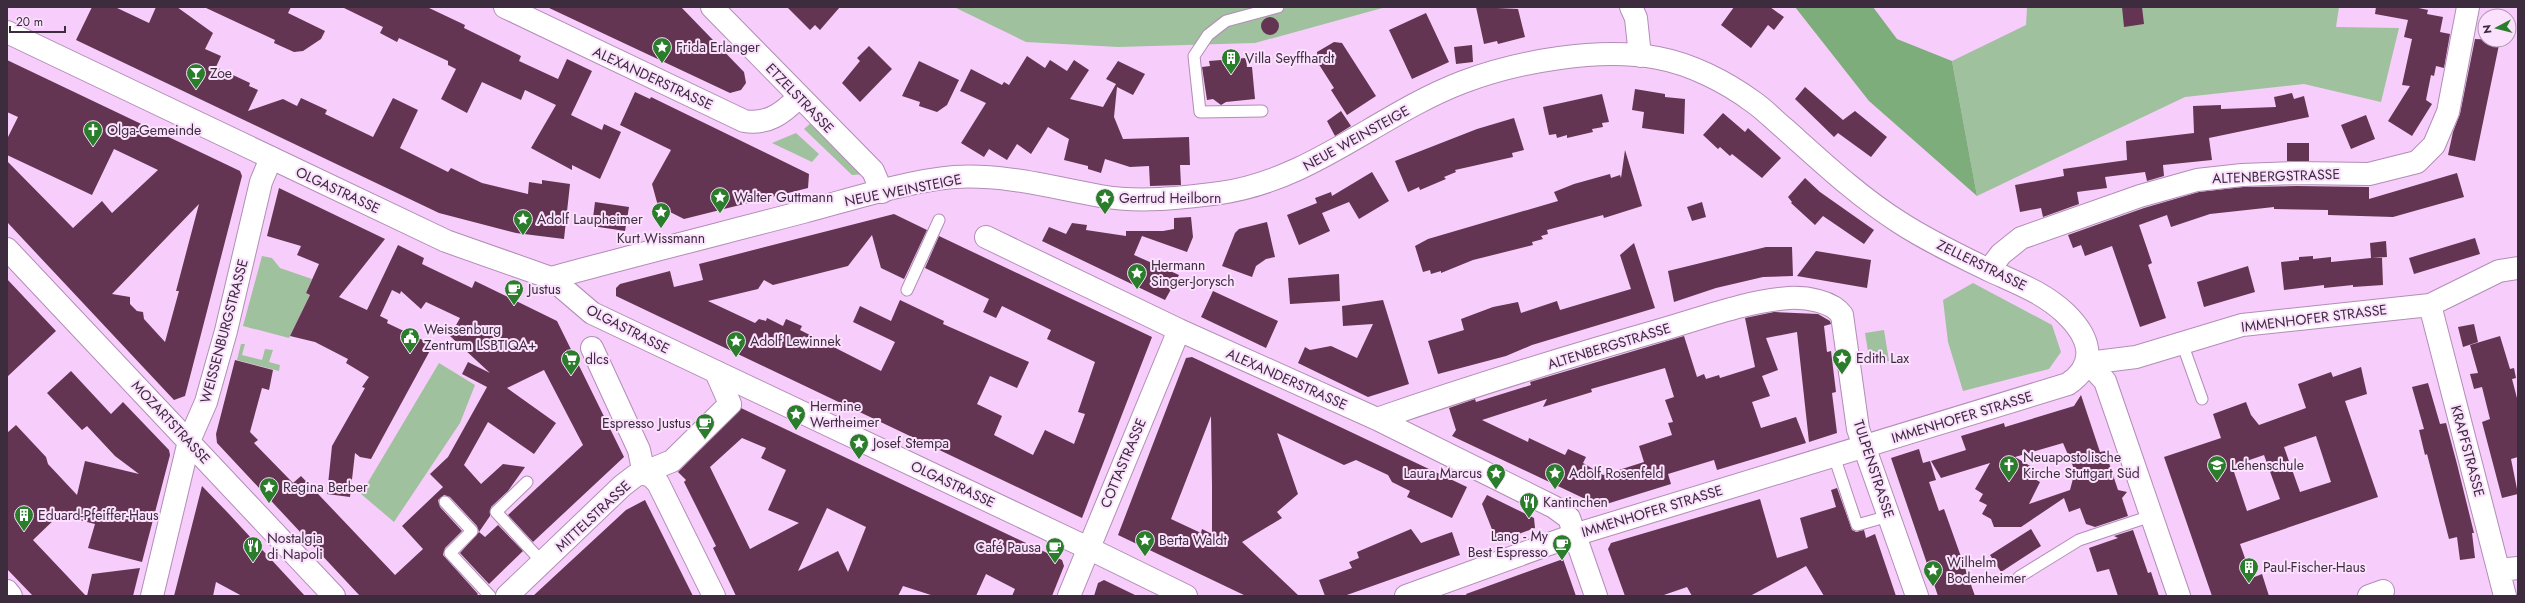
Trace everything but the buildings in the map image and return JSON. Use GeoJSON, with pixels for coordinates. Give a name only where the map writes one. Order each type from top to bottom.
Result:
{"type":"FeatureCollection","features":[{"type":"Feature","properties":{"kind":"street","name":"ALEXANDERSTRASSE"},"geometry":{"type":"LineString","coordinates":[[505,7],[744,121],[756,123],[771,120],[799,97]]}},
{"type":"Feature","properties":{"kind":"street","name":"ETZELSTRASSE"},"geometry":{"type":"LineString","coordinates":[[712,7],[873,171],[882,192]]}},
{"type":"Feature","properties":{"kind":"street"},"geometry":{"type":"LineString","coordinates":[[1631,7],[1636,18],[1640,56]]}},
{"type":"Feature","properties":{"kind":"street","name":"ALTENBERGSTRASSE"},"geometry":{"type":"LineString","coordinates":[[1989,270],[2001,254],[2021,238],[2140,196],[2196,180],[2242,175],[2296,173],[2369,174],[2417,162],[2434,145],[2448,112],[2468,7]]}},
{"type":"Feature","properties":{"kind":"street","name":"OLGASTRASSE"},"geometry":{"type":"LineString","coordinates":[[7,32],[446,241],[552,278],[592,313],[1186,596]]}},
{"type":"Feature","properties":{"kind":"street","name":"NEUE WEINSTEIGE"},"geometry":{"type":"LineString","coordinates":[[552,278],[882,192],[948,178],[985,176],[1023,180],[1102,196],[1138,200],[1226,192],[1273,180],[1306,166],[1426,99],[1492,72],[1588,56],[1640,56]]}},
{"type":"Feature","properties":{"kind":"street","name":"ZELLERSTRASSE"},"geometry":{"type":"LineString","coordinates":[[1640,56],[1688,67],[1752,101],[1844,182],[1880,210],[1914,232],[1989,270],[2050,298],[2074,322],[2086,344],[2088,363]]}},
{"type":"Feature","properties":{"kind":"street","name":"WEISSENBURGSTRASSE"},"geometry":{"type":"LineString","coordinates":[[152,596],[189,441],[208,395],[226,331],[261,182],[271,158]]}},
{"type":"Feature","properties":{"kind":"street","name":"ALEXANDERSTRASSE"},"geometry":{"type":"LineString","coordinates":[[986,238],[1180,330],[1377,419],[1554,507],[1569,518],[1596,596]]}},
{"type":"Feature","properties":{"kind":"street","name":"MOZARTSTRASSE"},"geometry":{"type":"LineString","coordinates":[[7,249],[334,596]]}},
{"type":"Feature","properties":{"kind":"street","name":"IMMENHOFER STRASSE"},"geometry":{"type":"LineString","coordinates":[[1406,596],[1574,535],[2068,384],[2081,375],[2088,363],[2136,357],[2242,325],[2333,314],[2430,305],[2508,270],[2518,254]]}},
{"type":"Feature","properties":{"kind":"street","name":"ALTENBERGSTRASSE"},"geometry":{"type":"LineString","coordinates":[[1377,419],[1587,352],[1770,300],[1804,299],[1830,305],[1837,308],[1842,315]]}},
{"type":"Feature","properties":{"kind":"street","name":"KRAPFSTRASSE"},"geometry":{"type":"LineString","coordinates":[[2430,305],[2508,569],[2505,596]]}},
{"type":"Feature","properties":{"kind":"street","name":"TULPENSTRASSE"},"geometry":{"type":"LineString","coordinates":[[1842,315],[1858,429],[1917,596]]}},
{"type":"Feature","properties":{"kind":"street","name":"COTTASTRASSE"},"geometry":{"type":"LineString","coordinates":[[1069,596],[1180,330]]}},
{"type":"Feature","properties":{"kind":"street"},"geometry":{"type":"LineString","coordinates":[[592,348],[639,450],[644,474],[651,476],[658,483],[714,596]]}},
{"type":"Feature","properties":{"kind":"street"},"geometry":{"type":"LineString","coordinates":[[2088,363],[2105,381],[2150,516],[2179,596]]}},
{"type":"Feature","properties":{"kind":"street","name":"MITTELSTRASSE"},"geometry":{"type":"LineString","coordinates":[[507,596],[622,486],[634,476],[644,474],[672,461],[730,404],[716,372]]}},
{"type":"Feature","properties":{"kind":"street"},"geometry":{"type":"LineString","coordinates":[[7,591],[11,596]]}},
{"type":"Feature","properties":{"kind":"lane"},"geometry":{"type":"LineString","coordinates":[[1262,111],[1200,112],[1194,56],[1208,36],[1226,22],[1278,7]]}},
{"type":"Feature","properties":{"kind":"lane"},"geometry":{"type":"LineString","coordinates":[[907,290],[939,220]]}},
{"type":"Feature","properties":{"kind":"lane"},"geometry":{"type":"LineString","coordinates":[[2182,343],[2202,399]]}},
{"type":"Feature","properties":{"kind":"lane"},"geometry":{"type":"LineString","coordinates":[[1834,456],[1857,525],[1889,516]]}},
{"type":"Feature","properties":{"kind":"lane"},"geometry":{"type":"LineString","coordinates":[[527,482],[496,512],[542,563]]}},
{"type":"Feature","properties":{"kind":"lane"},"geometry":{"type":"LineString","coordinates":[[445,502],[472,531],[450,553],[490,596]]}},
{"type":"Feature","properties":{"kind":"lane"},"geometry":{"type":"LineString","coordinates":[[2019,576],[2079,540],[2150,516]]}},
{"type":"Feature","properties":{"kind":"green space"},"geometry":{"type":"Polygon","coordinates":[[[954,7],[1386,7],[1255,43],[1118,47],[1026,42],[954,7]]]}},
{"type":"Feature","properties":{"kind":"green space"},"geometry":{"type":"Polygon","coordinates":[[[1795,7],[1873,7],[1897,39],[1952,61],[1977,196],[1869,101],[1795,7]]]}},
{"type":"Feature","properties":{"kind":"green space"},"geometry":{"type":"Polygon","coordinates":[[[2027,7],[2339,7],[2336,27],[2399,28],[2381,102],[2304,84],[2185,97],[1977,196],[1952,61],[2026,25],[2027,7]]]}},
{"type":"Feature","properties":{"kind":"green space"},"geometry":{"type":"Polygon","coordinates":[[[813,121],[866,174],[852,175],[804,129],[813,121]]]}},
{"type":"Feature","properties":{"kind":"green space"},"geometry":{"type":"Polygon","coordinates":[[[796,133],[819,154],[812,162],[772,143],[796,133]]]}},
{"type":"Feature","properties":{"kind":"green space"},"geometry":{"type":"Polygon","coordinates":[[[262,256],[272,258],[280,268],[312,279],[306,293],[310,295],[289,338],[243,326],[262,256]]]}},
{"type":"Feature","properties":{"kind":"green space"},"geometry":{"type":"Polygon","coordinates":[[[1973,283],[2052,325],[2061,352],[2049,369],[1963,391],[1948,342],[1943,300],[1973,283]]]}},
{"type":"Feature","properties":{"kind":"green space"},"geometry":{"type":"Polygon","coordinates":[[[1884,330],[1889,361],[1870,364],[1865,333],[1884,330]]]}},
{"type":"Feature","properties":{"kind":"green space"},"geometry":{"type":"Polygon","coordinates":[[[241,344],[245,344],[242,355],[262,360],[265,349],[273,350],[269,362],[280,365],[279,371],[237,360],[241,344]]]}},
{"type":"Feature","properties":{"kind":"green space"},"geometry":{"type":"Polygon","coordinates":[[[439,363],[475,385],[460,423],[394,522],[361,494],[439,363]]]}},
{"type":"Feature","properties":{"kind":"place","name":"Frida Erlanger"},"geometry":{"type":"Point","coordinates":[662,64]}},
{"type":"Feature","properties":{"kind":"place","name":"Villa Seyffhardt"},"geometry":{"type":"Point","coordinates":[1231,75]}},
{"type":"Feature","properties":{"kind":"place","name":"Zoe"},"geometry":{"type":"Point","coordinates":[196,90]}},
{"type":"Feature","properties":{"kind":"place","name":"Olga-Gemeinde"},"geometry":{"type":"Point","coordinates":[93,147]}},
{"type":"Feature","properties":{"kind":"place","name":"Walter Guttmann"},"geometry":{"type":"Point","coordinates":[720,214]}},
{"type":"Feature","properties":{"kind":"place","name":"Gertrud Heilborn"},"geometry":{"type":"Point","coordinates":[1105,215]}},
{"type":"Feature","properties":{"kind":"place","name":"Kurt Wissmann"},"geometry":{"type":"Point","coordinates":[661,229]}},
{"type":"Feature","properties":{"kind":"place","name":"Adolf Laupheimer"},"geometry":{"type":"Point","coordinates":[523,236]}},
{"type":"Feature","properties":{"kind":"place","name":"Hermann Singer-Jorysch"},"geometry":{"type":"Point","coordinates":[1137,290]}},
{"type":"Feature","properties":{"kind":"place","name":"Justus"},"geometry":{"type":"Point","coordinates":[514,306]}},
{"type":"Feature","properties":{"kind":"place","name":"Weissenburg Zentrum LSBTIQA+"},"geometry":{"type":"Point","coordinates":[410,354]}},
{"type":"Feature","properties":{"kind":"place","name":"Adolf Lewinnek"},"geometry":{"type":"Point","coordinates":[736,358]}},
{"type":"Feature","properties":{"kind":"place","name":"Edith Lax"},"geometry":{"type":"Point","coordinates":[1842,375]}},
{"type":"Feature","properties":{"kind":"place","name":"dlcs"},"geometry":{"type":"Point","coordinates":[571,376]}},
{"type":"Feature","properties":{"kind":"place","name":"Hermine Wertheimer"},"geometry":{"type":"Point","coordinates":[796,431]}},
{"type":"Feature","properties":{"kind":"place","name":"Espresso Justus"},"geometry":{"type":"Point","coordinates":[705,440]}},
{"type":"Feature","properties":{"kind":"place","name":"Josef Stempa"},"geometry":{"type":"Point","coordinates":[859,460]}},
{"type":"Feature","properties":{"kind":"place","name":"Neuapostolische Kirche Stuttgart Süd"},"geometry":{"type":"Point","coordinates":[2009,482]}},
{"type":"Feature","properties":{"kind":"place","name":"Lehenschule"},"geometry":{"type":"Point","coordinates":[2217,482]}},
{"type":"Feature","properties":{"kind":"place","name":"Laura Marcus"},"geometry":{"type":"Point","coordinates":[1496,490]}},
{"type":"Feature","properties":{"kind":"place","name":"Adolf Rosenfeld"},"geometry":{"type":"Point","coordinates":[1555,490]}},
{"type":"Feature","properties":{"kind":"place","name":"Regina Berber"},"geometry":{"type":"Point","coordinates":[269,504]}},
{"type":"Feature","properties":{"kind":"place","name":"Kantinchen"},"geometry":{"type":"Point","coordinates":[1529,519]}},
{"type":"Feature","properties":{"kind":"place","name":"Eduard-Pfeiffer-Haus"},"geometry":{"type":"Point","coordinates":[24,532]}},
{"type":"Feature","properties":{"kind":"place","name":"Berta Waldt"},"geometry":{"type":"Point","coordinates":[1145,557]}},
{"type":"Feature","properties":{"kind":"place","name":"Lang - My Best Espresso"},"geometry":{"type":"Point","coordinates":[1562,561]}},
{"type":"Feature","properties":{"kind":"place","name":"Nostalgia di Napoli"},"geometry":{"type":"Point","coordinates":[253,563]}},
{"type":"Feature","properties":{"kind":"place","name":"Café Pausa"},"geometry":{"type":"Point","coordinates":[1055,564]}},
{"type":"Feature","properties":{"kind":"place","name":"Paul-Fischer-Haus"},"geometry":{"type":"Point","coordinates":[2249,584]}},
{"type":"Feature","properties":{"kind":"place","name":"Wilhelm Bodenheimer"},"geometry":{"type":"Point","coordinates":[1933,587]}}]}
